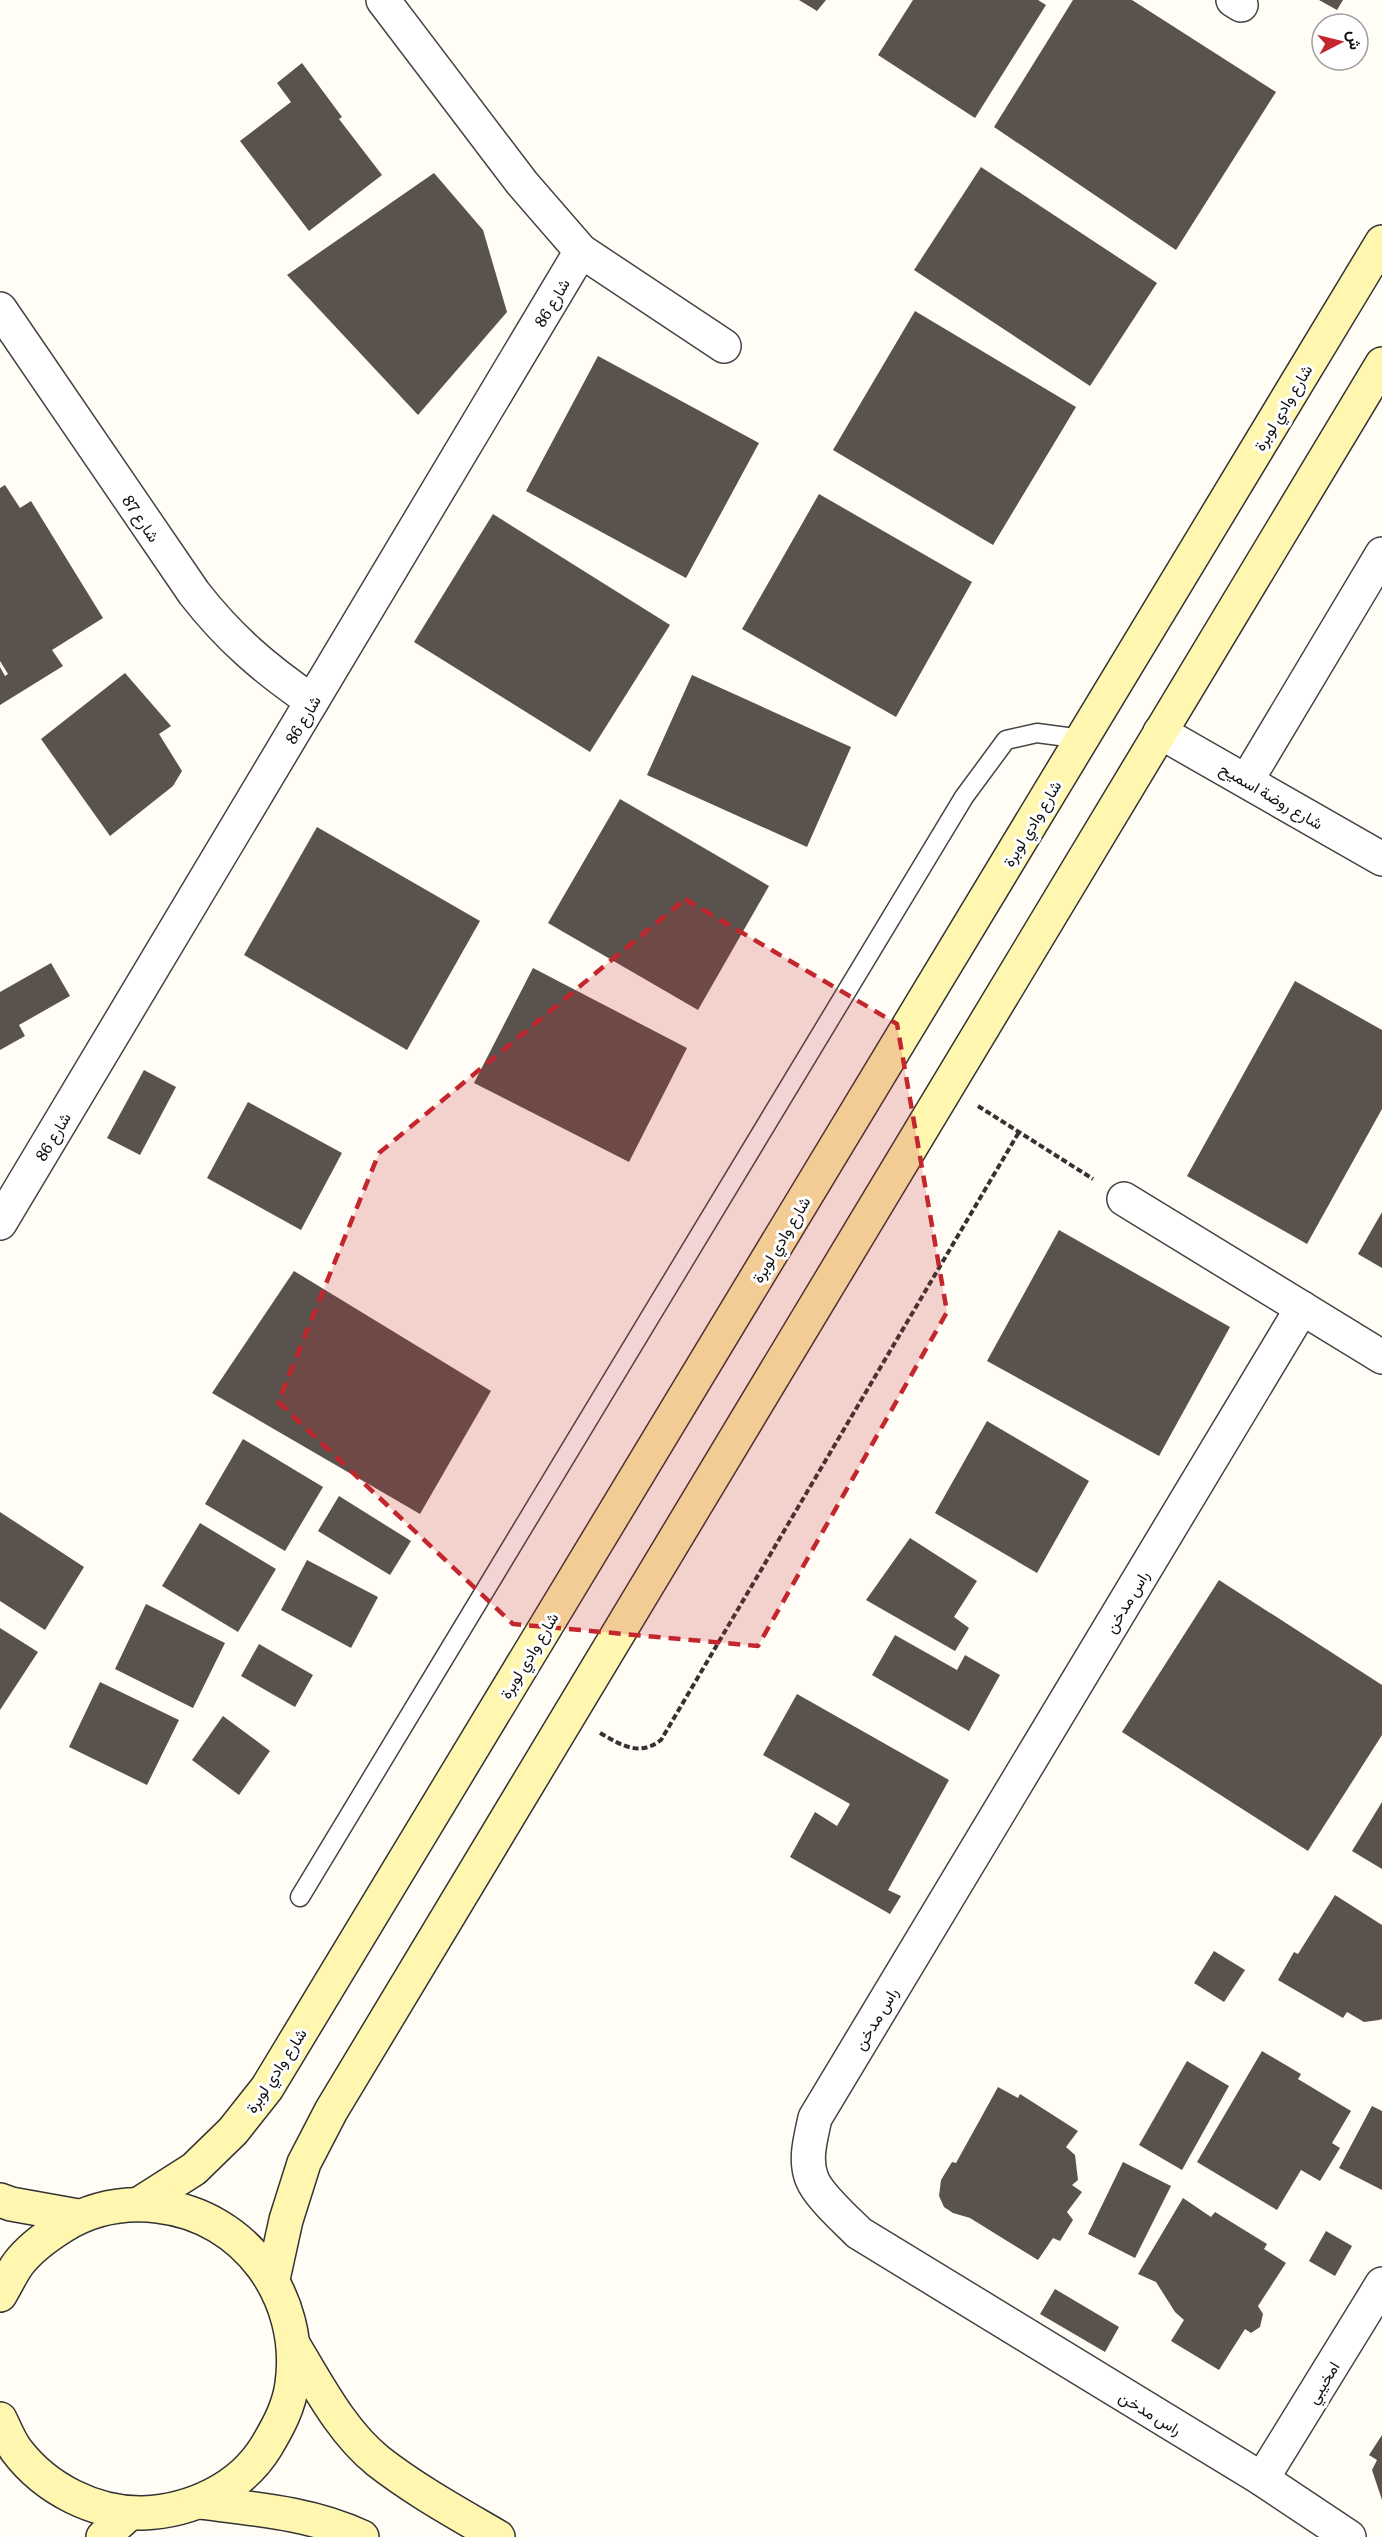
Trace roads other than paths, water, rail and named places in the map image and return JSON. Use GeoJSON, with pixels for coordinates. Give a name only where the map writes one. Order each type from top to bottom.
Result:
{"type":"FeatureCollection","features":[{"type":"Feature","properties":{"kind":"street"},"geometry":{"type":"LineString","coordinates":[[383,0],[522,183],[581,251],[724,346]]}},
{"type":"Feature","properties":{"kind":"street","name":"شارع وادي لوبرة"},"geometry":{"type":"LineString","coordinates":[[139,2204],[194,2169],[233,2131],[267,2088],[1382,242]]}},
{"type":"Feature","properties":{"kind":"street","name":"شارع 86"},"geometry":{"type":"LineString","coordinates":[[0,1223],[11,1177],[312,701],[581,251]]}},
{"type":"Feature","properties":{"kind":"street","name":"شارع 87"},"geometry":{"type":"LineString","coordinates":[[0,309],[194,593],[219,625],[255,660],[312,701]]}},
{"type":"Feature","properties":{"kind":"street"},"geometry":{"type":"LineString","coordinates":[[273,2279],[286,2220],[304,2163],[331,2111],[1382,364]]}},
{"type":"Feature","properties":{"kind":"street"},"geometry":{"type":"LineString","coordinates":[[1247,780],[1382,554]]}},
{"type":"Feature","properties":{"kind":"street","name":"شارع روضة اسميح"},"geometry":{"type":"LineString","coordinates":[[1160,732],[1382,859]]}},
{"type":"Feature","properties":{"kind":"street"},"geometry":{"type":"LineString","coordinates":[[1124,1198],[1382,1357]]}},
{"type":"Feature","properties":{"kind":"street","name":"راس مدخن"},"geometry":{"type":"LineString","coordinates":[[1302,1308],[815,2118],[808,2149],[812,2180],[837,2211],[859,2233],[1262,2479],[1349,2537]]}},
{"type":"Feature","properties":{"kind":"street"},"geometry":{"type":"LineString","coordinates":[[0,2200],[78,2217]]}},
{"type":"Feature","properties":{"kind":"street"},"geometry":{"type":"LineString","coordinates":[[0,2295],[19,2263],[46,2237],[78,2217],[108,2207],[139,2204],[179,2208],[216,2223],[248,2248],[273,2279],[284,2301],[294,2346],[292,2385],[281,2423],[261,2456],[232,2483],[199,2502],[165,2512],[130,2513],[87,2504],[48,2482],[17,2451],[0,2419]]}},
{"type":"Feature","properties":{"kind":"street","name":"امخيبي"},"geometry":{"type":"LineString","coordinates":[[1262,2479],[1382,2284]]}},
{"type":"Feature","properties":{"kind":"street"},"geometry":{"type":"LineString","coordinates":[[294,2346],[338,2417],[376,2459],[422,2492],[498,2537]]}},
{"type":"Feature","properties":{"kind":"street"},"geometry":{"type":"LineString","coordinates":[[199,2502],[334,2524],[362,2537]]}},
{"type":"Feature","properties":{"kind":"street"},"geometry":{"type":"LineString","coordinates":[[103,2537],[130,2513]]}},
{"type":"Feature","properties":{"kind":"lane"},"geometry":{"type":"LineString","coordinates":[[300,1897],[964,797],[1006,740],[1037,733],[1082,739]]}}]}
